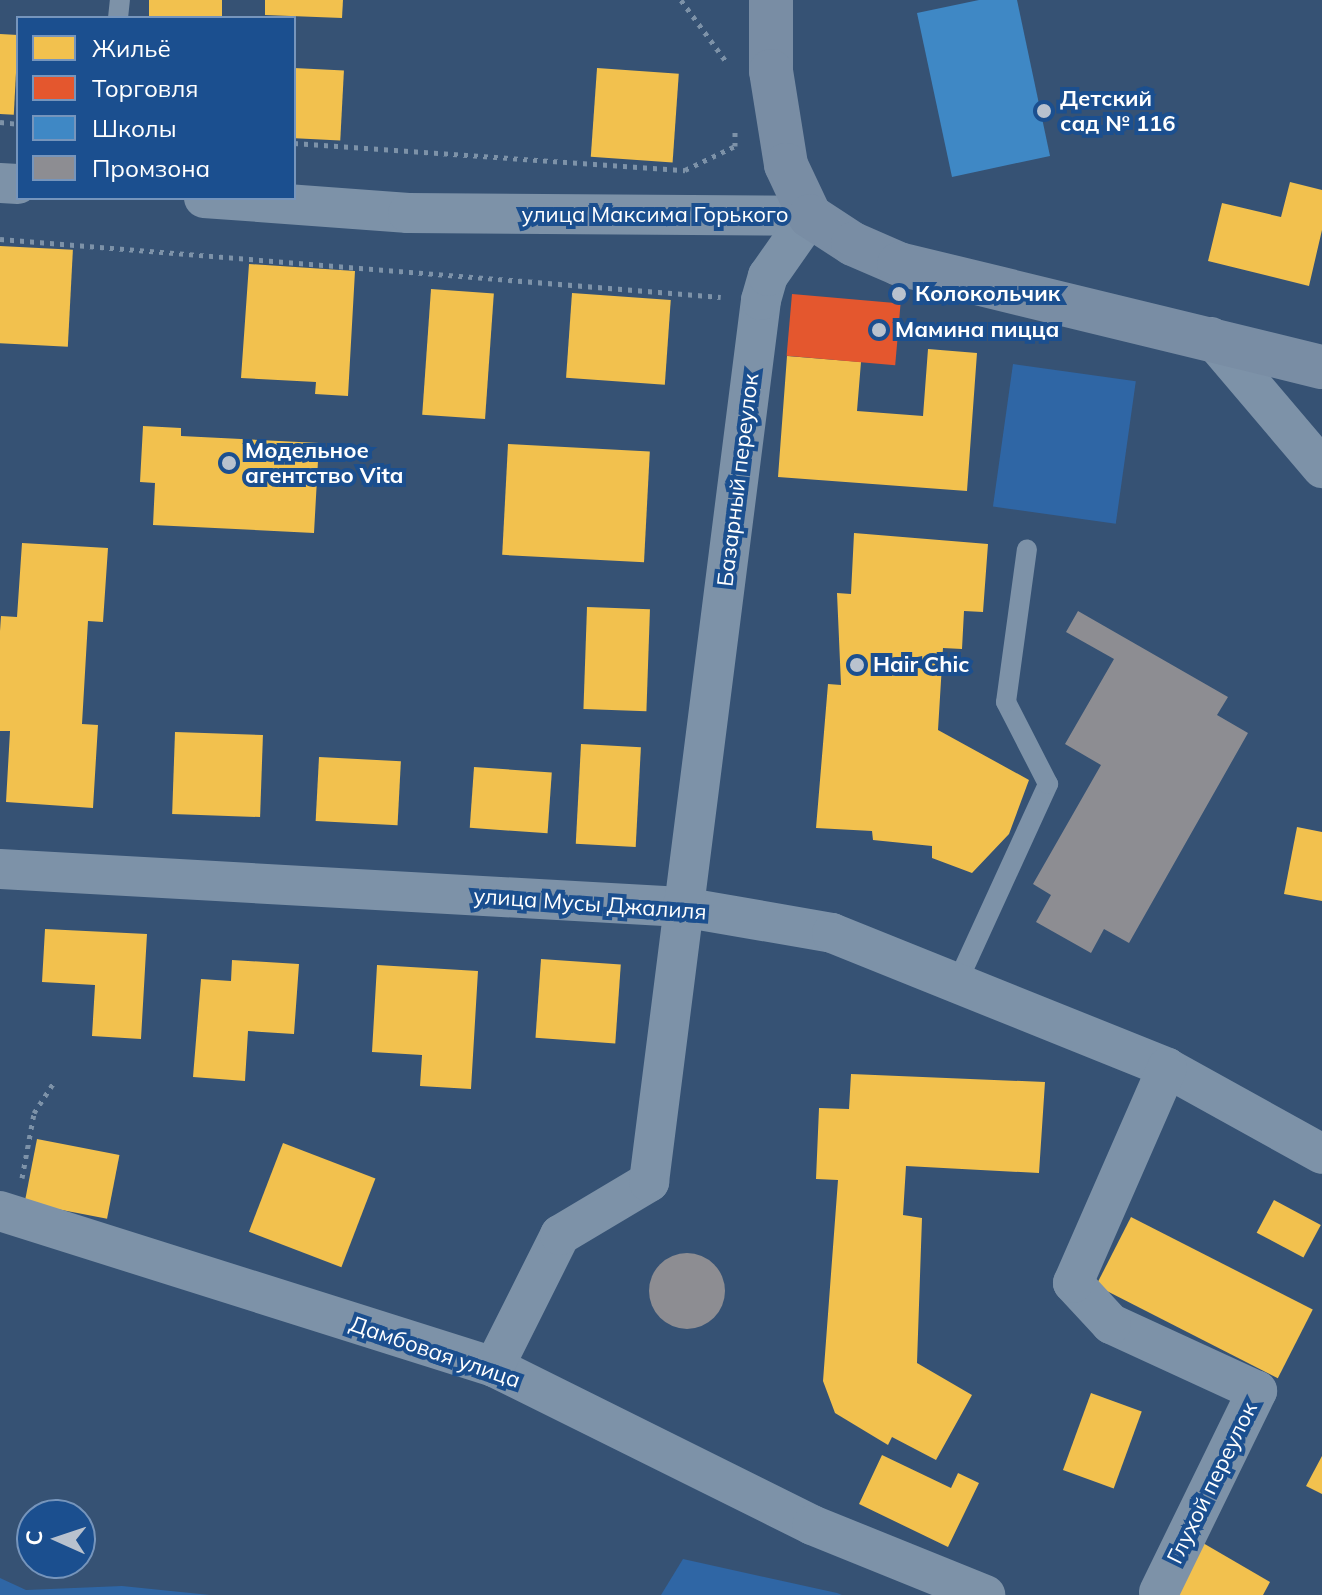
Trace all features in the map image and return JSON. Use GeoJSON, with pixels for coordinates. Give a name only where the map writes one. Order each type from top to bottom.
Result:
{"type":"FeatureCollection","features":[{"type":"Feature","properties":{"kind":"main road"},"geometry":{"type":"LineString","coordinates":[[751,0],[754,73],[786,165],[810,216]]}},
{"type":"Feature","properties":{"kind":"main road"},"geometry":{"type":"LineString","coordinates":[[754,73],[771,0]]}},
{"type":"Feature","properties":{"kind":"main road","name":"улица Максима Горького"},"geometry":{"type":"LineString","coordinates":[[810,216],[899,264],[1211,337],[1322,367]]}},
{"type":"Feature","properties":{"kind":"street","name":"улица Максима Горького"},"geometry":{"type":"LineString","coordinates":[[231,200],[408,213],[810,216]]}},
{"type":"Feature","properties":{"kind":"street","name":"Базарный переулок"},"geometry":{"type":"LineString","coordinates":[[494,1367],[560,1235],[649,1182],[761,300],[768,276],[810,216]]}},
{"type":"Feature","properties":{"kind":"street"},"geometry":{"type":"LineString","coordinates":[[1211,337],[1322,468]]}},
{"type":"Feature","properties":{"kind":"street","name":"улица Мусы Джалиля"},"geometry":{"type":"LineString","coordinates":[[0,869],[682,907],[832,933],[1167,1068],[1322,1154]]}},
{"type":"Feature","properties":{"kind":"street","name":"Глухой переулок"},"geometry":{"type":"LineString","coordinates":[[1159,1592],[1257,1391],[1111,1324],[1073,1283],[1167,1068]]}},
{"type":"Feature","properties":{"kind":"street","name":"Дамбовая улица"},"geometry":{"type":"LineString","coordinates":[[8,1212],[494,1367],[812,1525],[985,1595]]}},
{"type":"Feature","properties":{"kind":"lane"},"geometry":{"type":"LineString","coordinates":[[957,983],[1048,784],[1006,702],[1027,549]]}},
{"type":"Feature","properties":{"kind":"path"},"geometry":{"type":"LineString","coordinates":[[681,0],[754,73]]}},
{"type":"Feature","properties":{"kind":"path"},"geometry":{"type":"LineString","coordinates":[[296,143],[685,170],[735,146],[736,118]]}},
{"type":"Feature","properties":{"kind":"path"},"geometry":{"type":"LineString","coordinates":[[0,239],[761,300]]}},
{"type":"Feature","properties":{"kind":"path"},"geometry":{"type":"LineString","coordinates":[[8,1212],[34,1113],[53,1084]]}},
{"type":"Feature","properties":{"kind":"shaded area"},"geometry":{"type":"Polygon","coordinates":[[[1013,364],[1136,381],[1116,524],[993,507],[1013,364]]]}},
{"type":"Feature","properties":{"kind":"shaded area"},"geometry":{"type":"Polygon","coordinates":[[[683,1559],[837,1593],[842,1595],[661,1595],[683,1559]]]}},
{"type":"Feature","properties":{"kind":"shaded area"},"geometry":{"type":"Polygon","coordinates":[[[0,1578],[26,1590],[122,1586],[210,1595],[0,1595],[0,1578]]]}},
{"type":"Feature","properties":{"kind":"building: Жильё"},"geometry":{"type":"Polygon","coordinates":[[[149,0],[222,0],[222,16],[149,16],[149,0]]]}},
{"type":"Feature","properties":{"kind":"building: Жильё"},"geometry":{"type":"Polygon","coordinates":[[[265,0],[343,0],[342,18],[265,15],[265,0]]]}},
{"type":"Feature","properties":{"kind":"building: Жильё"},"geometry":{"type":"Polygon","coordinates":[[[0,34],[16,35],[14,115],[0,114],[0,34]]]}},
{"type":"Feature","properties":{"kind":"building: Жильё"},"geometry":{"type":"Polygon","coordinates":[[[296,68],[344,71],[340,141],[296,138],[296,68]]]}},
{"type":"Feature","properties":{"kind":"building: Жильё"},"geometry":{"type":"Polygon","coordinates":[[[597,68],[679,74],[673,163],[591,157],[597,68]]]}},
{"type":"Feature","properties":{"kind":"building: Жильё"},"geometry":{"type":"Polygon","coordinates":[[[1290,182],[1322,190],[1322,230],[1309,286],[1208,261],[1222,203],[1281,217],[1290,182]]]}},
{"type":"Feature","properties":{"kind":"building: Жильё"},"geometry":{"type":"Polygon","coordinates":[[[0,246],[73,250],[68,347],[0,343],[0,246]]]}},
{"type":"Feature","properties":{"kind":"building: Жильё"},"geometry":{"type":"Polygon","coordinates":[[[249,264],[355,271],[348,396],[315,394],[316,382],[241,378],[249,264]]]}},
{"type":"Feature","properties":{"kind":"building: Жильё"},"geometry":{"type":"Polygon","coordinates":[[[431,289],[494,293],[485,419],[422,415],[431,289]]]}},
{"type":"Feature","properties":{"kind":"building: Жильё"},"geometry":{"type":"Polygon","coordinates":[[[572,293],[671,300],[665,385],[566,378],[572,293]]]}},
{"type":"Feature","properties":{"kind":"building: Жильё"},"geometry":{"type":"Polygon","coordinates":[[[928,349],[977,353],[967,491],[778,477],[787,356],[861,362],[857,411],[923,416],[928,349]]]}},
{"type":"Feature","properties":{"kind":"building: Жильё","name":"Модельное агентство Vita"},"geometry":{"type":"Polygon","coordinates":[[[143,426],[181,428],[181,436],[319,443],[314,533],[153,525],[155,483],[140,482],[143,426]]]}},
{"type":"Feature","properties":{"kind":"building: Жильё"},"geometry":{"type":"Polygon","coordinates":[[[508,444],[650,451],[644,562],[502,555],[508,444]]]}},
{"type":"Feature","properties":{"kind":"building: Жильё"},"geometry":{"type":"Polygon","coordinates":[[[854,533],[988,544],[983,612],[964,611],[962,649],[943,648],[938,730],[1029,780],[1009,834],[972,873],[932,858],[932,846],[873,840],[872,831],[816,828],[828,684],[841,685],[837,593],[851,594],[854,533]]]}},
{"type":"Feature","properties":{"kind":"building: Жильё"},"geometry":{"type":"Polygon","coordinates":[[[22,543],[108,548],[103,622],[88,621],[82,724],[98,725],[93,808],[6,802],[10,731],[0,731],[0,631],[1,616],[17,617],[22,543]]]}},
{"type":"Feature","properties":{"kind":"building: Жильё"},"geometry":{"type":"Polygon","coordinates":[[[587,607],[650,609],[646,711],[583,709],[587,607]]]}},
{"type":"Feature","properties":{"kind":"building: Жильё"},"geometry":{"type":"Polygon","coordinates":[[[175,732],[263,735],[260,817],[172,814],[175,732]]]}},
{"type":"Feature","properties":{"kind":"building: Жильё"},"geometry":{"type":"Polygon","coordinates":[[[581,744],[641,747],[636,847],[576,844],[581,744]]]}},
{"type":"Feature","properties":{"kind":"building: Жильё"},"geometry":{"type":"Polygon","coordinates":[[[319,757],[401,761],[398,825],[316,821],[319,757]]]}},
{"type":"Feature","properties":{"kind":"building: Жильё"},"geometry":{"type":"Polygon","coordinates":[[[474,767],[552,772],[548,833],[470,828],[474,767]]]}},
{"type":"Feature","properties":{"kind":"building: Жильё"},"geometry":{"type":"Polygon","coordinates":[[[1297,827],[1322,832],[1322,901],[1284,894],[1297,827]]]}},
{"type":"Feature","properties":{"kind":"building: Жильё"},"geometry":{"type":"Polygon","coordinates":[[[45,929],[147,934],[141,1039],[92,1036],[95,985],[42,982],[45,929]]]}},
{"type":"Feature","properties":{"kind":"building: Жильё"},"geometry":{"type":"Polygon","coordinates":[[[541,959],[621,965],[615,1043],[535,1038],[541,959]]]}},
{"type":"Feature","properties":{"kind":"building: Жильё"},"geometry":{"type":"Polygon","coordinates":[[[232,960],[299,964],[294,1034],[248,1031],[245,1081],[193,1077],[201,979],[231,981],[232,960]]]}},
{"type":"Feature","properties":{"kind":"building: Жильё"},"geometry":{"type":"Polygon","coordinates":[[[377,965],[478,971],[471,1089],[420,1086],[422,1055],[372,1052],[377,965]]]}},
{"type":"Feature","properties":{"kind":"building: Жильё"},"geometry":{"type":"Polygon","coordinates":[[[851,1074],[1045,1082],[1039,1173],[906,1166],[903,1215],[922,1218],[917,1363],[972,1395],[936,1460],[892,1437],[888,1445],[835,1413],[823,1381],[838,1180],[816,1179],[819,1108],[849,1109],[851,1074]]]}},
{"type":"Feature","properties":{"kind":"building: Жильё"},"geometry":{"type":"Polygon","coordinates":[[[37,1139],[119,1155],[107,1219],[25,1203],[37,1139]]]}},
{"type":"Feature","properties":{"kind":"building: Жильё"},"geometry":{"type":"Polygon","coordinates":[[[283,1143],[375,1178],[341,1267],[249,1232],[283,1143]]]}},
{"type":"Feature","properties":{"kind":"building: Жильё"},"geometry":{"type":"Polygon","coordinates":[[[1274,1200],[1321,1225],[1303,1258],[1257,1233],[1274,1200]]]}},
{"type":"Feature","properties":{"kind":"building: Жильё"},"geometry":{"type":"Polygon","coordinates":[[[1131,1217],[1313,1310],[1278,1378],[1096,1286],[1131,1217]]]}},
{"type":"Feature","properties":{"kind":"building: Жильё"},"geometry":{"type":"Polygon","coordinates":[[[1091,1393],[1142,1411],[1114,1489],[1063,1470],[1091,1393]]]}},
{"type":"Feature","properties":{"kind":"building: Жильё"},"geometry":{"type":"Polygon","coordinates":[[[882,1455],[951,1488],[958,1473],[979,1483],[948,1547],[859,1504],[882,1455]]]}},
{"type":"Feature","properties":{"kind":"building: Жильё"},"geometry":{"type":"Polygon","coordinates":[[[1322,1456],[1322,1494],[1306,1486],[1322,1456]]]}},
{"type":"Feature","properties":{"kind":"building: Жильё"},"geometry":{"type":"Polygon","coordinates":[[[1203,1543],[1270,1582],[1263,1595],[1174,1595],[1203,1543]]]}},
{"type":"Feature","properties":{"kind":"building: Торговля"},"geometry":{"type":"Polygon","coordinates":[[[792,294],[901,303],[895,365],[787,356],[792,294]]]}},
{"type":"Feature","properties":{"kind":"building: Школы"},"geometry":{"type":"Polygon","coordinates":[[[979,0],[1017,0],[1050,156],[952,177],[917,13],[979,0]]]}},
{"type":"Feature","properties":{"kind":"building: Промзона"},"geometry":{"type":"Polygon","coordinates":[[[1078,611],[1228,697],[1217,715],[1248,733],[1129,943],[1104,929],[1091,953],[1036,922],[1051,895],[1033,884],[1101,765],[1065,744],[1114,659],[1066,632],[1078,611]]]}},
{"type":"Feature","properties":{"kind":"building: Промзона"},"geometry":{"type":"Polygon","coordinates":[[[687,1253],[701,1256],[714,1264],[722,1277],[725,1291],[722,1305],[714,1318],[701,1326],[687,1329],[673,1326],[660,1318],[652,1305],[649,1291],[652,1277],[660,1264],[673,1256],[687,1253]]]}},
{"type":"Feature","properties":{"kind":"place","name":"Детский сад № 116"},"geometry":{"type":"Point","coordinates":[1044,111]}},
{"type":"Feature","properties":{"kind":"place","name":"Колокольчик"},"geometry":{"type":"Point","coordinates":[899,294]}},
{"type":"Feature","properties":{"kind":"place","name":"Мамина пицца"},"geometry":{"type":"Point","coordinates":[879,330]}},
{"type":"Feature","properties":{"kind":"place","name":"Модельное агентство Vita"},"geometry":{"type":"Point","coordinates":[229,463]}},
{"type":"Feature","properties":{"kind":"place","name":"Hair Chic"},"geometry":{"type":"Point","coordinates":[857,665]}}]}
